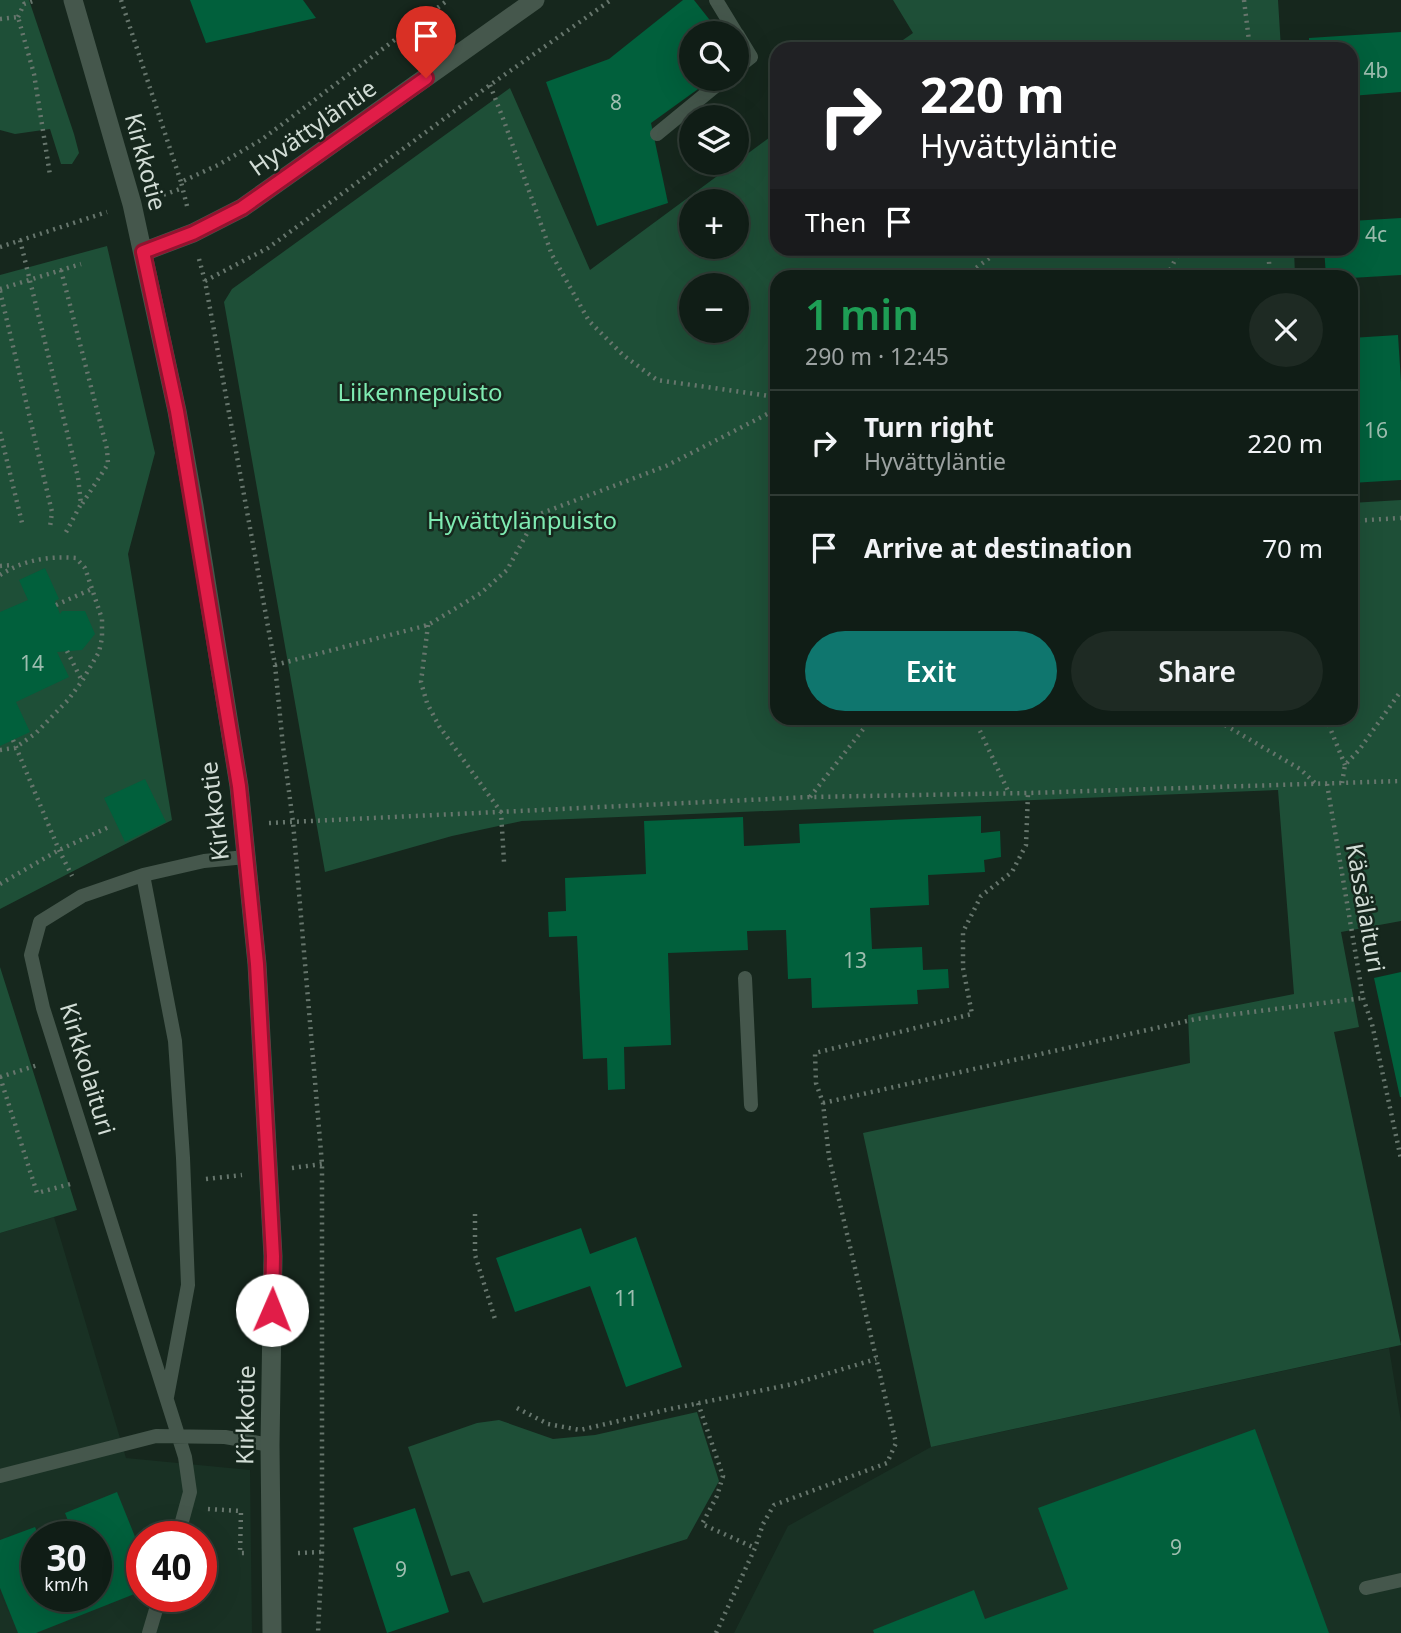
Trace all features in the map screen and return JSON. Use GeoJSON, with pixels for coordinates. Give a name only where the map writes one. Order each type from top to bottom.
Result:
{"type":"FeatureCollection","features":[{"type":"Feature","properties":{"kind":"street","name":"Kirkkotie"},"geometry":{"type":"LineString","coordinates":[[73,0],[132,204],[177,411],[239,786],[257,964],[273,1256],[270,1445],[272,1633]]}},
{"type":"Feature","properties":{"kind":"street","name":"Hyvättyläntie"},"geometry":{"type":"LineString","coordinates":[[143,252],[193,233],[242,208],[535,0]]}},
{"type":"Feature","properties":{"kind":"lane"},"geometry":{"type":"LineString","coordinates":[[716,0],[729,21]]}},
{"type":"Feature","properties":{"kind":"lane"},"geometry":{"type":"LineString","coordinates":[[657,134],[709,91]]}},
{"type":"Feature","properties":{"kind":"lane","name":"Kirkkolaituri"},"geometry":{"type":"LineString","coordinates":[[182,1521],[190,1492],[185,1457],[43,1008],[31,955],[40,922],[82,895],[143,875],[204,861],[246,857]]}},
{"type":"Feature","properties":{"kind":"lane"},"geometry":{"type":"LineString","coordinates":[[143,875],[176,1041],[184,1182],[188,1285],[167,1399]]}},
{"type":"Feature","properties":{"kind":"lane"},"geometry":{"type":"LineString","coordinates":[[745,978],[751,1105]]}},
{"type":"Feature","properties":{"kind":"lane"},"geometry":{"type":"LineString","coordinates":[[0,1476],[156,1436],[225,1437],[270,1445]]}},
{"type":"Feature","properties":{"kind":"lane"},"geometry":{"type":"LineString","coordinates":[[1367,1588],[1401,1580]]}},
{"type":"Feature","properties":{"kind":"lane"},"geometry":{"type":"LineString","coordinates":[[149,1633],[155,1612]]}},
{"type":"Feature","properties":{"kind":"path"},"geometry":{"type":"LineString","coordinates":[[36,0],[24,4],[18,17],[34,74],[50,175]]}},
{"type":"Feature","properties":{"kind":"path"},"geometry":{"type":"LineString","coordinates":[[121,0],[183,188],[187,209]]}},
{"type":"Feature","properties":{"kind":"path"},"geometry":{"type":"LineString","coordinates":[[181,182],[218,165],[261,140],[448,0]]}},
{"type":"Feature","properties":{"kind":"path"},"geometry":{"type":"LineString","coordinates":[[205,281],[268,248],[611,0]]}},
{"type":"Feature","properties":{"kind":"path"},"geometry":{"type":"LineString","coordinates":[[1244,0],[1249,42]]}},
{"type":"Feature","properties":{"kind":"path"},"geometry":{"type":"LineString","coordinates":[[0,19],[18,17]]}},
{"type":"Feature","properties":{"kind":"path"},"geometry":{"type":"LineString","coordinates":[[490,85],[552,256],[589,321],[623,355],[657,380],[770,396]]}},
{"type":"Feature","properties":{"kind":"path"},"geometry":{"type":"LineString","coordinates":[[150,199],[183,188]]}},
{"type":"Feature","properties":{"kind":"path"},"geometry":{"type":"LineString","coordinates":[[0,247],[114,210]]}},
{"type":"Feature","properties":{"kind":"path"},"geometry":{"type":"LineString","coordinates":[[20,240],[78,477],[81,504]]}},
{"type":"Feature","properties":{"kind":"path"},"geometry":{"type":"LineString","coordinates":[[973,270],[992,256]]}},
{"type":"Feature","properties":{"kind":"path"},"geometry":{"type":"LineString","coordinates":[[50,527],[52,512],[0,290],[81,264]]}},
{"type":"Feature","properties":{"kind":"path"},"geometry":{"type":"LineString","coordinates":[[201,264],[275,665],[293,822],[322,1164],[322,1552],[318,1633]]}},
{"type":"Feature","properties":{"kind":"path"},"geometry":{"type":"LineString","coordinates":[[61,270],[107,449],[108,464],[65,534]]}},
{"type":"Feature","properties":{"kind":"path"},"geometry":{"type":"LineString","coordinates":[[275,665],[428,625],[481,593],[507,570],[537,515],[666,466],[770,413]]}},
{"type":"Feature","properties":{"kind":"path"},"geometry":{"type":"LineString","coordinates":[[0,432],[23,527]]}},
{"type":"Feature","properties":{"kind":"path"},"geometry":{"type":"LineString","coordinates":[[1358,521],[1401,518]]}},
{"type":"Feature","properties":{"kind":"path"},"geometry":{"type":"LineString","coordinates":[[0,566],[55,557],[76,558],[86,568],[102,619],[99,652],[68,700],[36,733],[15,748],[0,750]]}},
{"type":"Feature","properties":{"kind":"path"},"geometry":{"type":"LineString","coordinates":[[0,575],[16,565]]}},
{"type":"Feature","properties":{"kind":"path"},"geometry":{"type":"LineString","coordinates":[[57,605],[92,589]]}},
{"type":"Feature","properties":{"kind":"path"},"geometry":{"type":"LineString","coordinates":[[428,625],[421,681],[428,703],[439,726],[501,812],[505,862]]}},
{"type":"Feature","properties":{"kind":"path"},"geometry":{"type":"LineString","coordinates":[[67,651],[82,681]]}},
{"type":"Feature","properties":{"kind":"path"},"geometry":{"type":"LineString","coordinates":[[1345,765],[1359,750],[1401,691]]}},
{"type":"Feature","properties":{"kind":"path"},"geometry":{"type":"LineString","coordinates":[[810,797],[867,725]]}},
{"type":"Feature","properties":{"kind":"path"},"geometry":{"type":"LineString","coordinates":[[977,725],[1009,793]]}},
{"type":"Feature","properties":{"kind":"path"},"geometry":{"type":"LineString","coordinates":[[1225,725],[1300,769],[1315,783]]}},
{"type":"Feature","properties":{"kind":"path"},"geometry":{"type":"LineString","coordinates":[[1329,725],[1345,765],[1342,783]]}},
{"type":"Feature","properties":{"kind":"path"},"geometry":{"type":"LineString","coordinates":[[13,740],[59,850],[82,895]]}},
{"type":"Feature","properties":{"kind":"path"},"geometry":{"type":"LineString","coordinates":[[243,825],[810,797],[1401,781]]}},
{"type":"Feature","properties":{"kind":"path","name":"Kässälaituri"},"geometry":{"type":"LineString","coordinates":[[1327,784],[1363,998],[1372,1024],[1401,1159]]}},
{"type":"Feature","properties":{"kind":"path"},"geometry":{"type":"LineString","coordinates":[[716,1633],[755,1548],[763,1524],[774,1505],[887,1463],[896,1443],[829,1157],[823,1103],[816,1083],[815,1053],[972,1014],[963,968],[963,932],[981,896],[1012,872],[1026,845],[1028,793]]}},
{"type":"Feature","properties":{"kind":"path"},"geometry":{"type":"LineString","coordinates":[[0,884],[59,850],[111,826]]}},
{"type":"Feature","properties":{"kind":"path"},"geometry":{"type":"LineString","coordinates":[[823,1103],[1196,1019],[1363,998]]}},
{"type":"Feature","properties":{"kind":"path"},"geometry":{"type":"LineString","coordinates":[[59,1059],[0,1077],[37,1193],[96,1176]]}},
{"type":"Feature","properties":{"kind":"path"},"geometry":{"type":"LineString","coordinates":[[285,1169],[322,1164]]}},
{"type":"Feature","properties":{"kind":"path"},"geometry":{"type":"LineString","coordinates":[[184,1182],[250,1174]]}},
{"type":"Feature","properties":{"kind":"path"},"geometry":{"type":"LineString","coordinates":[[475,1214],[475,1255],[495,1319]]}},
{"type":"Feature","properties":{"kind":"path"},"geometry":{"type":"LineString","coordinates":[[517,1408],[548,1424],[580,1430],[793,1384],[876,1359]]}},
{"type":"Feature","properties":{"kind":"path"},"geometry":{"type":"LineString","coordinates":[[698,1403],[723,1476],[717,1496],[702,1524],[755,1548]]}},
{"type":"Feature","properties":{"kind":"shaded area"},"geometry":{"type":"Polygon","coordinates":[[[54,1217],[126,1458],[250,1470],[252,1633],[0,1633],[0,1233],[54,1217]]]}},
{"type":"Feature","properties":{"kind":"shaded area"},"geometry":{"type":"Polygon","coordinates":[[[1389,1348],[1401,1422],[1401,1633],[734,1633],[788,1526],[931,1447],[1389,1348]]]}},
{"type":"Feature","properties":{"kind":"green space"},"geometry":{"type":"Polygon","coordinates":[[[0,0],[29,0],[79,153],[72,164],[61,164],[50,129],[15,134],[0,130],[0,0]]]}},
{"type":"Feature","properties":{"kind":"green space"},"geometry":{"type":"Polygon","coordinates":[[[893,0],[1278,0],[1281,42],[900,42],[913,33],[893,0]]]}},
{"type":"Feature","properties":{"kind":"green space","name":"Hyvättylänpuisto"},"geometry":{"type":"Polygon","coordinates":[[[510,88],[590,270],[679,204],[679,259],[749,259],[749,189],[700,189],[719,175],[749,175],[749,153],[770,137],[770,256],[1294,256],[1295,270],[770,270],[770,725],[1358,725],[1358,503],[1401,500],[1401,921],[1341,932],[1359,1027],[1334,1032],[1401,1345],[931,1447],[863,1133],[1190,1063],[1188,1015],[1294,994],[1278,790],[522,821],[452,836],[325,872],[224,302],[232,289],[510,88]]]}},
{"type":"Feature","properties":{"kind":"green space"},"geometry":{"type":"Polygon","coordinates":[[[107,246],[155,453],[128,554],[172,820],[0,909],[0,275],[107,246]]]}},
{"type":"Feature","properties":{"kind":"green space"},"geometry":{"type":"Polygon","coordinates":[[[0,967],[77,1210],[0,1233],[0,967]]]}},
{"type":"Feature","properties":{"kind":"green space"},"geometry":{"type":"Polygon","coordinates":[[[697,1412],[719,1481],[687,1539],[483,1603],[469,1571],[451,1576],[408,1447],[477,1423],[499,1420],[553,1439],[595,1435],[697,1412]]]}},
{"type":"Feature","properties":{"kind":"building"},"geometry":{"type":"Polygon","coordinates":[[[190,0],[303,0],[316,18],[206,43],[190,0]]]}},
{"type":"Feature","properties":{"kind":"building"},"geometry":{"type":"Polygon","coordinates":[[[683,0],[694,0],[711,21],[679,21],[679,91],[695,91],[651,123],[668,203],[597,226],[546,82],[609,59],[683,0]]]}},
{"type":"Feature","properties":{"kind":"building"},"geometry":{"type":"Polygon","coordinates":[[[1401,32],[1401,92],[1358,95],[1358,42],[1309,42],[1309,38],[1401,32]]]}},
{"type":"Feature","properties":{"kind":"building"},"geometry":{"type":"Polygon","coordinates":[[[1401,218],[1401,275],[1358,278],[1358,270],[1326,270],[1325,256],[1358,256],[1358,221],[1401,218]]]}},
{"type":"Feature","properties":{"kind":"building"},"geometry":{"type":"Polygon","coordinates":[[[1398,335],[1401,480],[1358,483],[1358,338],[1398,335]]]}},
{"type":"Feature","properties":{"kind":"building"},"geometry":{"type":"Polygon","coordinates":[[[45,568],[59,599],[55,601],[60,614],[62,611],[85,611],[95,634],[82,650],[57,652],[69,677],[16,702],[30,732],[0,746],[0,612],[28,600],[19,580],[45,568]]]}},
{"type":"Feature","properties":{"kind":"building"},"geometry":{"type":"Polygon","coordinates":[[[145,779],[166,822],[125,842],[104,798],[145,779]]]}},
{"type":"Feature","properties":{"kind":"building"},"geometry":{"type":"Polygon","coordinates":[[[981,816],[981,833],[1000,831],[1001,857],[984,860],[985,872],[928,875],[929,905],[870,908],[872,949],[922,947],[923,970],[948,969],[949,988],[917,990],[918,1004],[812,1008],[811,978],[788,979],[786,930],[747,931],[748,950],[668,953],[671,1045],[624,1047],[625,1089],[608,1090],[607,1058],[583,1059],[577,936],[549,937],[548,912],[566,911],[565,878],[646,874],[644,821],[743,817],[744,846],[800,843],[799,824],[981,816]]]}},
{"type":"Feature","properties":{"kind":"building"},"geometry":{"type":"Polygon","coordinates":[[[1401,972],[1401,1097],[1400,1097],[1374,978],[1401,972]]]}},
{"type":"Feature","properties":{"kind":"building"},"geometry":{"type":"Polygon","coordinates":[[[581,1228],[590,1254],[636,1237],[682,1367],[626,1387],[590,1286],[515,1312],[496,1258],[581,1228]]]}},
{"type":"Feature","properties":{"kind":"building"},"geometry":{"type":"Polygon","coordinates":[[[1255,1429],[1329,1633],[874,1633],[873,1630],[974,1590],[985,1619],[1068,1589],[1038,1508],[1255,1429]]]}},
{"type":"Feature","properties":{"kind":"building"},"geometry":{"type":"Polygon","coordinates":[[[117,1492],[129,1521],[126,1521],[126,1597],[112,1603],[112,1521],[68,1521],[65,1513],[117,1492]]]}},
{"type":"Feature","properties":{"kind":"building"},"geometry":{"type":"Polygon","coordinates":[[[415,1508],[449,1612],[387,1633],[353,1528],[415,1508]]]}},
{"type":"Feature","properties":{"kind":"building"},"geometry":{"type":"Polygon","coordinates":[[[21,1532],[21,1612],[89,1612],[36,1633],[18,1633],[0,1588],[0,1540],[21,1532]]]}},
{"type":"Feature","properties":{"kind":"route"},"geometry":{"type":"LineString","coordinates":[[272,1310],[273,1256],[257,964],[239,786],[177,411],[143,252],[193,233],[242,208],[426,78]]}},
{"type":"Feature","properties":{"kind":"park label","name":"Liikennepuisto"},"geometry":{"type":"Point","coordinates":[420,393]}}]}
